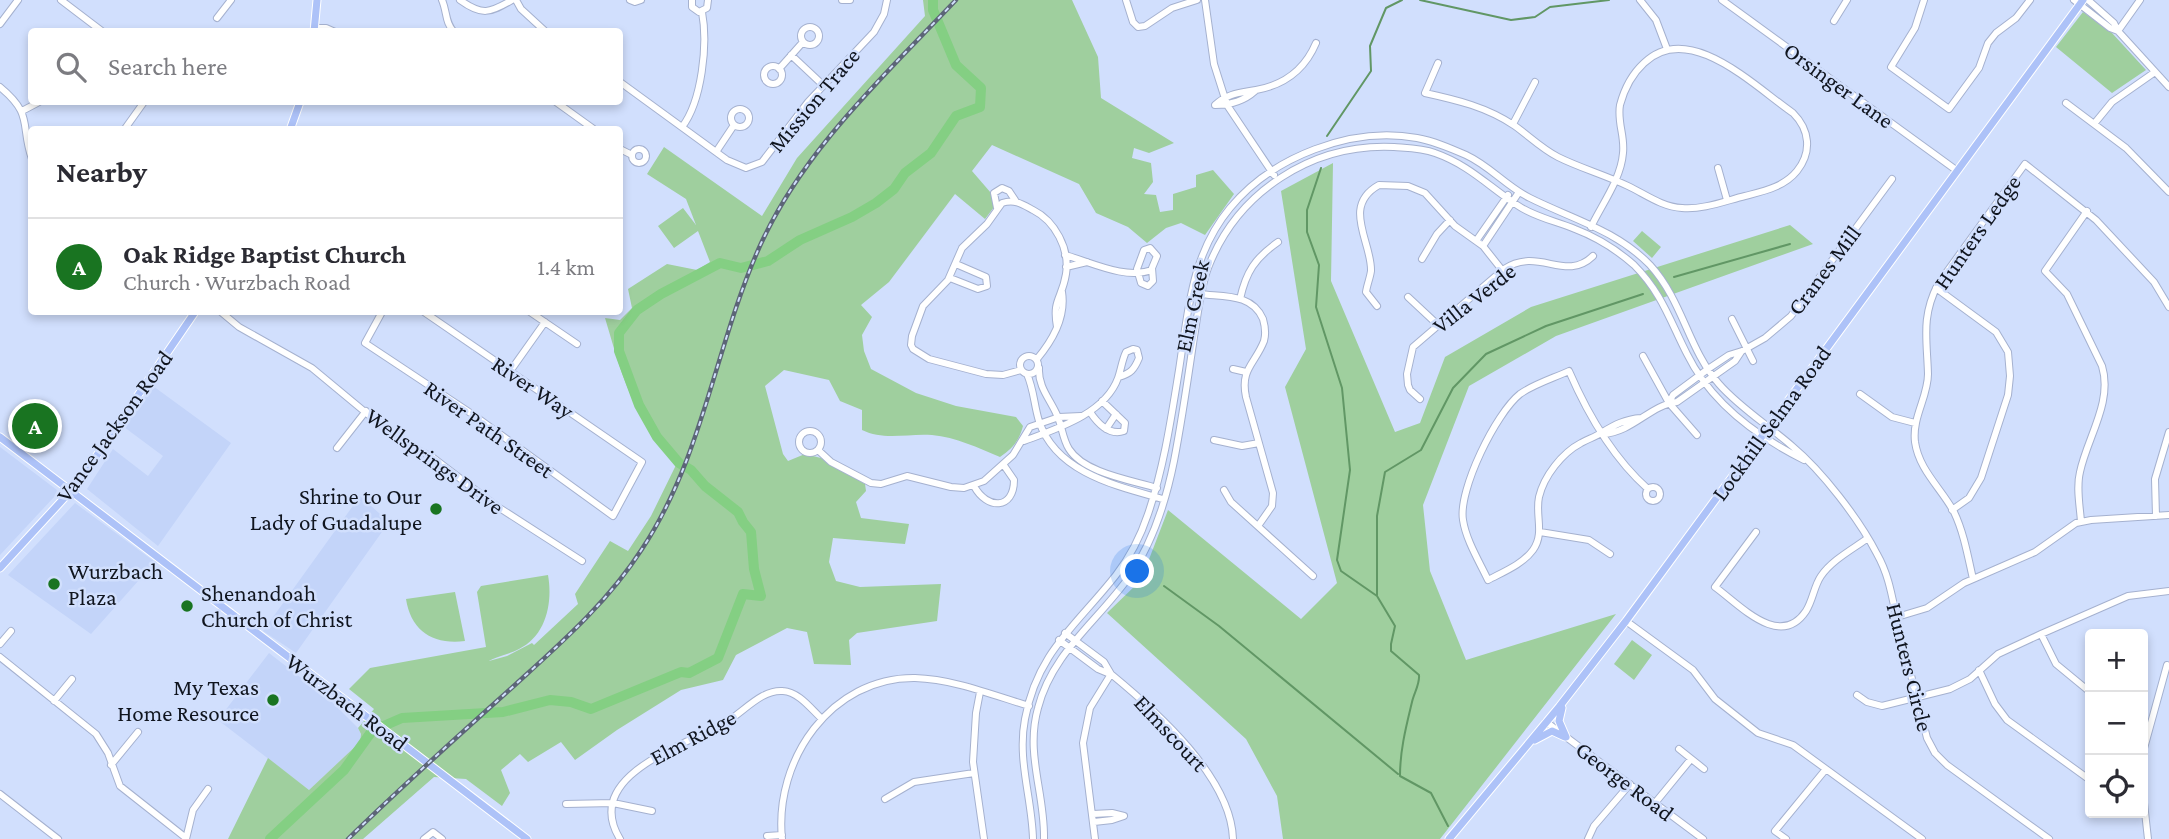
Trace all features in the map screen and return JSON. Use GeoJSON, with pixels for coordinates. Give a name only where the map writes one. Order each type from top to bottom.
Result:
{"type":"FeatureCollection","features":[{"type":"Feature","properties":{"kind":"main road"},"geometry":{"type":"LineString","coordinates":[[314,28],[317,0]]}},
{"type":"Feature","properties":{"kind":"main road","name":"Lockhill Selma Road"},"geometry":{"type":"LineString","coordinates":[[1449,839],[1626,621],[2081,1]]}},
{"type":"Feature","properties":{"kind":"main road"},"geometry":{"type":"LineString","coordinates":[[291,126],[299,105]]}},
{"type":"Feature","properties":{"kind":"main road","name":"Vance Jackson Road"},"geometry":{"type":"LineString","coordinates":[[0,568],[72,491],[193,315]]}},
{"type":"Feature","properties":{"kind":"main road","name":"Wurzbach Road"},"geometry":{"type":"LineString","coordinates":[[0,438],[527,839]]}},
{"type":"Feature","properties":{"kind":"main road"},"geometry":{"type":"LineString","coordinates":[[1566,737],[1559,718],[1568,695]]}},
{"type":"Feature","properties":{"kind":"main road"},"geometry":{"type":"LineString","coordinates":[[1529,743],[1552,732],[1566,737]]}},
{"type":"Feature","properties":{"kind":"street"},"geometry":{"type":"LineString","coordinates":[[0,24],[18,0]]}},
{"type":"Feature","properties":{"kind":"street"},"geometry":{"type":"LineString","coordinates":[[61,0],[98,28]]}},
{"type":"Feature","properties":{"kind":"street"},"geometry":{"type":"LineString","coordinates":[[217,18],[231,0]]}},
{"type":"Feature","properties":{"kind":"street"},"geometry":{"type":"LineString","coordinates":[[442,0],[451,28]]}},
{"type":"Feature","properties":{"kind":"street"},"geometry":{"type":"LineString","coordinates":[[460,0],[473,9],[488,12],[514,0],[542,28]]}},
{"type":"Feature","properties":{"kind":"street"},"geometry":{"type":"LineString","coordinates":[[630,0],[641,0]]}},
{"type":"Feature","properties":{"kind":"street"},"geometry":{"type":"LineString","coordinates":[[692,0],[693,9],[702,12]]}},
{"type":"Feature","properties":{"kind":"street"},"geometry":{"type":"LineString","coordinates":[[702,12],[708,6],[708,0]]}},
{"type":"Feature","properties":{"kind":"street"},"geometry":{"type":"LineString","coordinates":[[842,0],[850,0]]}},
{"type":"Feature","properties":{"kind":"street","name":"Mission Trace"},"geometry":{"type":"LineString","coordinates":[[623,84],[716,152],[740,166],[755,166],[766,157],[823,85],[874,32],[884,14],[887,0]]}},
{"type":"Feature","properties":{"kind":"street"},"geometry":{"type":"LineString","coordinates":[[1126,0],[1133,22],[1138,27],[1145,26],[1172,8],[1198,0]]}},
{"type":"Feature","properties":{"kind":"street"},"geometry":{"type":"LineString","coordinates":[[1205,0],[1214,64],[1227,105],[1277,179]]}},
{"type":"Feature","properties":{"kind":"street"},"geometry":{"type":"LineString","coordinates":[[1640,0],[1656,20],[1667,49]]}},
{"type":"Feature","properties":{"kind":"street","name":"Orsinger Lane"},"geometry":{"type":"LineString","coordinates":[[1722,0],[1956,170]]}},
{"type":"Feature","properties":{"kind":"street"},"geometry":{"type":"LineString","coordinates":[[1834,20],[1847,0]]}},
{"type":"Feature","properties":{"kind":"street"},"geometry":{"type":"LineString","coordinates":[[1924,0],[1915,28],[1891,67],[1950,109],[1979,68],[1988,43],[1996,33],[2016,18],[2030,0]]}},
{"type":"Feature","properties":{"kind":"street"},"geometry":{"type":"LineString","coordinates":[[2118,31],[2140,0]]}},
{"type":"Feature","properties":{"kind":"street"},"geometry":{"type":"LineString","coordinates":[[2081,1],[2118,31],[2169,87]]}},
{"type":"Feature","properties":{"kind":"street"},"geometry":{"type":"LineString","coordinates":[[682,127],[696,103],[705,35],[702,12]]}},
{"type":"Feature","properties":{"kind":"street"},"geometry":{"type":"LineString","coordinates":[[779,69],[803,42]]}},
{"type":"Feature","properties":{"kind":"street"},"geometry":{"type":"LineString","coordinates":[[1255,90],[1248,97],[1227,105],[1215,105],[1224,97],[1255,90],[1296,73],[1310,57],[1316,43]]}},
{"type":"Feature","properties":{"kind":"street"},"geometry":{"type":"LineString","coordinates":[[1437,63],[1425,93],[1471,103],[1513,124],[1560,158],[1615,180],[1675,208],[1694,208],[1727,200],[1766,190],[1786,181],[1801,165],[1805,156],[1807,140],[1803,126],[1793,113],[1719,61],[1701,52],[1683,48],[1667,49],[1651,57],[1639,68],[1624,94],[1619,116],[1623,154],[1615,180],[1588,234]]}},
{"type":"Feature","properties":{"kind":"street"},"geometry":{"type":"LineString","coordinates":[[791,55],[823,85]]}},
{"type":"Feature","properties":{"kind":"street"},"geometry":{"type":"LineString","coordinates":[[2094,124],[2112,102],[2155,72]]}},
{"type":"Feature","properties":{"kind":"street"},"geometry":{"type":"LineString","coordinates":[[1513,124],[1535,82]]}},
{"type":"Feature","properties":{"kind":"street"},"geometry":{"type":"LineString","coordinates":[[0,87],[22,111],[28,140]]}},
{"type":"Feature","properties":{"kind":"street"},"geometry":{"type":"LineString","coordinates":[[2066,103],[2126,148],[2169,192]]}},
{"type":"Feature","properties":{"kind":"street"},"geometry":{"type":"LineString","coordinates":[[22,111],[33,105]]}},
{"type":"Feature","properties":{"kind":"street"},"geometry":{"type":"LineString","coordinates":[[127,126],[142,105]]}},
{"type":"Feature","properties":{"kind":"street"},"geometry":{"type":"LineString","coordinates":[[560,105],[589,126]]}},
{"type":"Feature","properties":{"kind":"street"},"geometry":{"type":"LineString","coordinates":[[716,152],[734,125]]}},
{"type":"Feature","properties":{"kind":"street","name":"Elm Creek"},"geometry":{"type":"LineString","coordinates":[[1033,839],[1031,808],[1022,757],[1028,705],[1041,670],[1059,640],[1117,575],[1139,537],[1156,487],[1168,437],[1197,266],[1220,221],[1244,192],[1272,172],[1298,158],[1346,140],[1376,136],[1404,136],[1433,142],[1469,156],[1516,190],[1624,243],[1659,276],[1674,297],[1696,347],[1714,377],[1737,402],[1768,426]]}},
{"type":"Feature","properties":{"kind":"street","name":"Elm Creek"},"geometry":{"type":"LineString","coordinates":[[1044,839],[1042,807],[1033,761],[1037,709],[1049,678],[1068,647],[1130,576],[1150,538],[1177,447],[1207,271],[1227,229],[1251,201],[1277,179],[1318,160],[1348,150],[1375,146],[1433,152],[1467,168],[1510,200],[1543,218],[1588,234],[1632,263],[1656,290],[1704,384],[1730,411],[1761,435]]}},
{"type":"Feature","properties":{"kind":"street"},"geometry":{"type":"LineString","coordinates":[[623,150],[632,155]]}},
{"type":"Feature","properties":{"kind":"street","name":"Hunters Ledge"},"geometry":{"type":"LineString","coordinates":[[1973,579],[1961,530],[1952,510],[1921,463],[1915,442],[1915,423],[1927,379],[1925,323],[1929,302],[1936,288],[2025,163],[2087,211]]}},
{"type":"Feature","properties":{"kind":"street"},"geometry":{"type":"LineString","coordinates":[[1718,168],[1727,200]]}},
{"type":"Feature","properties":{"kind":"street","name":"Cranes Mill"},"geometry":{"type":"LineString","coordinates":[[1669,403],[1674,395],[1709,369],[1729,355],[1744,350],[1773,332],[1791,316],[1892,179]]}},
{"type":"Feature","properties":{"kind":"street"},"geometry":{"type":"LineString","coordinates":[[1377,306],[1366,292],[1371,267],[1360,223],[1367,195],[1379,185],[1408,186],[1425,193],[1450,220],[1483,246],[1502,270]]}},
{"type":"Feature","properties":{"kind":"street"},"geometry":{"type":"LineString","coordinates":[[997,208],[994,193],[1002,188],[1009,191],[1015,200],[1037,212],[1052,225],[1060,238],[1066,267],[1062,290],[1054,310],[1057,327],[1037,359],[1040,381],[1059,417],[1067,445],[1079,461],[1093,469],[1166,491]]}},
{"type":"Feature","properties":{"kind":"street"},"geometry":{"type":"LineString","coordinates":[[1483,246],[1516,190]]}},
{"type":"Feature","properties":{"kind":"street"},"geometry":{"type":"LineString","coordinates":[[1015,200],[1002,203],[987,224],[962,248],[950,278],[923,306],[911,345],[929,359],[986,374],[1034,373],[1039,368]]}},
{"type":"Feature","properties":{"kind":"street"},"geometry":{"type":"LineString","coordinates":[[1476,241],[1510,200]]}},
{"type":"Feature","properties":{"kind":"street"},"geometry":{"type":"LineString","coordinates":[[2081,522],[2078,479],[2103,400],[2105,377],[2067,294],[2045,271],[2087,211],[2145,271],[2169,307]]}},
{"type":"Feature","properties":{"kind":"street"},"geometry":{"type":"LineString","coordinates":[[1422,259],[1437,234],[1450,220]]}},
{"type":"Feature","properties":{"kind":"street"},"geometry":{"type":"LineString","coordinates":[[1240,299],[1246,276],[1253,264],[1278,242]]}},
{"type":"Feature","properties":{"kind":"street"},"geometry":{"type":"LineString","coordinates":[[1150,248],[1157,256],[1152,270],[1153,281],[1148,286],[1141,283],[1137,274],[1144,250],[1150,248]]}},
{"type":"Feature","properties":{"kind":"street"},"geometry":{"type":"LineString","coordinates":[[1065,255],[1137,274],[1152,270]]}},
{"type":"Feature","properties":{"kind":"street","name":"Villa Verde"},"geometry":{"type":"LineString","coordinates":[[1420,399],[1408,385],[1411,352],[1416,343],[1502,270],[1529,259],[1562,267],[1576,266],[1593,256]]}},
{"type":"Feature","properties":{"kind":"street"},"geometry":{"type":"LineString","coordinates":[[1066,267],[1087,262]]}},
{"type":"Feature","properties":{"kind":"street"},"geometry":{"type":"LineString","coordinates":[[950,278],[981,290],[987,286],[986,277],[956,264]]}},
{"type":"Feature","properties":{"kind":"street"},"geometry":{"type":"LineString","coordinates":[[973,288],[979,274]]}},
{"type":"Feature","properties":{"kind":"street"},"geometry":{"type":"LineString","coordinates":[[1936,288],[1996,332],[2008,352],[2010,368],[2008,395],[1981,478],[1969,498],[1952,510]]}},
{"type":"Feature","properties":{"kind":"street"},"geometry":{"type":"LineString","coordinates":[[1191,293],[1240,299],[1254,306],[1265,332],[1263,343],[1246,372],[1245,392],[1272,487],[1273,499],[1267,515],[1258,526]]}},
{"type":"Feature","properties":{"kind":"street"},"geometry":{"type":"LineString","coordinates":[[1408,297],[1438,325]]}},
{"type":"Feature","properties":{"kind":"street","name":"Wellsprings Drive"},"geometry":{"type":"LineString","coordinates":[[225,315],[239,327],[312,368],[400,441],[432,457],[495,505],[582,561]]}},
{"type":"Feature","properties":{"kind":"street","name":"River Path Street"},"geometry":{"type":"LineString","coordinates":[[380,315],[365,343],[472,414],[612,516],[642,461]]}},
{"type":"Feature","properties":{"kind":"street","name":"River Way"},"geometry":{"type":"LineString","coordinates":[[428,315],[642,461]]}},
{"type":"Feature","properties":{"kind":"street"},"geometry":{"type":"LineString","coordinates":[[534,315],[577,344]]}},
{"type":"Feature","properties":{"kind":"street"},"geometry":{"type":"LineString","coordinates":[[1732,319],[1744,350],[1753,361]]}},
{"type":"Feature","properties":{"kind":"street"},"geometry":{"type":"LineString","coordinates":[[511,370],[545,322]]}},
{"type":"Feature","properties":{"kind":"street"},"geometry":{"type":"LineString","coordinates":[[1024,441],[1090,412],[1102,401],[1119,377],[1134,369],[1139,358],[1137,350],[1126,352],[1118,371],[1119,377]]}},
{"type":"Feature","properties":{"kind":"street","name":"Cranes Mill"},"geometry":{"type":"LineString","coordinates":[[1669,403],[1677,402],[1714,377],[1735,361],[1744,350]]}},
{"type":"Feature","properties":{"kind":"street"},"geometry":{"type":"LineString","coordinates":[[1037,359],[1032,356],[1025,357],[1020,362],[1032,384],[1044,432],[1065,458],[1083,472],[1163,499]]}},
{"type":"Feature","properties":{"kind":"street"},"geometry":{"type":"LineString","coordinates":[[1643,356],[1669,403],[1697,435]]}},
{"type":"Feature","properties":{"kind":"street"},"geometry":{"type":"LineString","coordinates":[[1233,369],[1246,372]]}},
{"type":"Feature","properties":{"kind":"street"},"geometry":{"type":"LineString","coordinates":[[1648,489],[1601,434],[1569,371],[1527,390],[1500,416],[1468,482],[1462,504],[1464,524],[1488,580],[1523,560],[1536,544],[1540,532],[1540,494],[1553,469],[1574,447],[1601,434],[1609,427],[1641,418],[1669,403]]}},
{"type":"Feature","properties":{"kind":"street"},"geometry":{"type":"LineString","coordinates":[[1860,394],[1892,417],[1915,423]]}},
{"type":"Feature","properties":{"kind":"street"},"geometry":{"type":"LineString","coordinates":[[1090,412],[1096,422],[1105,429],[1117,433],[1124,431],[1126,426],[1102,401]]}},
{"type":"Feature","properties":{"kind":"street"},"geometry":{"type":"LineString","coordinates":[[337,448],[366,411]]}},
{"type":"Feature","properties":{"kind":"street"},"geometry":{"type":"LineString","coordinates":[[1105,429],[1116,414]]}},
{"type":"Feature","properties":{"kind":"street"},"geometry":{"type":"LineString","coordinates":[[818,450],[831,462],[871,483],[881,484],[907,476],[951,487],[974,486],[984,481],[1013,455],[1024,441],[1030,427],[1059,417],[1081,416]]}},
{"type":"Feature","properties":{"kind":"street","name":"Hunters Circle"},"geometry":{"type":"LineString","coordinates":[[1768,426],[1797,449],[1826,481],[1868,538],[1884,567],[1929,743],[1942,761],[2049,839]]}},
{"type":"Feature","properties":{"kind":"street"},"geometry":{"type":"LineString","coordinates":[[2157,516],[2156,473],[2169,432]]}},
{"type":"Feature","properties":{"kind":"street","name":"Hunters Circle"},"geometry":{"type":"LineString","coordinates":[[1761,435],[1809,463]]}},
{"type":"Feature","properties":{"kind":"street"},"geometry":{"type":"LineString","coordinates":[[1214,440],[1242,446],[1259,443]]}},
{"type":"Feature","properties":{"kind":"street"},"geometry":{"type":"LineString","coordinates":[[974,486],[979,495],[989,503],[1007,499],[1012,494],[1014,480],[1003,464]]}},
{"type":"Feature","properties":{"kind":"street"},"geometry":{"type":"LineString","coordinates":[[1224,490],[1231,502],[1313,576]]}},
{"type":"Feature","properties":{"kind":"street"},"geometry":{"type":"LineString","coordinates":[[1896,617],[1927,608],[1955,588],[2035,552],[2067,528],[2081,522],[2169,515]]}},
{"type":"Feature","properties":{"kind":"street"},"geometry":{"type":"LineString","coordinates":[[1540,532],[1589,540],[1611,554]]}},
{"type":"Feature","properties":{"kind":"street"},"geometry":{"type":"LineString","coordinates":[[1756,532],[1715,587],[1767,624],[1781,628],[1790,626],[1808,608],[1820,577],[1868,538]]}},
{"type":"Feature","properties":{"kind":"street"},"geometry":{"type":"LineString","coordinates":[[1857,695],[1867,702],[1882,706],[1962,685],[1998,654],[2041,634],[2128,596],[2169,591]]}},
{"type":"Feature","properties":{"kind":"street"},"geometry":{"type":"LineString","coordinates":[[1626,621],[1693,670],[1715,699],[1731,713],[1765,737],[1793,745],[1922,839]]}},
{"type":"Feature","properties":{"kind":"street"},"geometry":{"type":"LineString","coordinates":[[0,644],[11,631]]}},
{"type":"Feature","properties":{"kind":"street","name":"Elmscourt"},"geometry":{"type":"LineString","coordinates":[[1065,633],[1104,662],[1111,674]]}},
{"type":"Feature","properties":{"kind":"street"},"geometry":{"type":"LineString","coordinates":[[2041,634],[2056,664],[2085,688]]}},
{"type":"Feature","properties":{"kind":"street","name":"Elmscourt"},"geometry":{"type":"LineString","coordinates":[[1059,640],[1111,674],[1139,697],[1202,764],[1224,802],[1231,821],[1233,839]]}},
{"type":"Feature","properties":{"kind":"street"},"geometry":{"type":"LineString","coordinates":[[1088,661],[1093,654]]}},
{"type":"Feature","properties":{"kind":"street"},"geometry":{"type":"LineString","coordinates":[[0,657],[101,740],[116,779],[125,792],[186,839],[193,810],[208,789]]}},
{"type":"Feature","properties":{"kind":"street"},"geometry":{"type":"LineString","coordinates":[[2148,721],[2167,665]]}},
{"type":"Feature","properties":{"kind":"street"},"geometry":{"type":"LineString","coordinates":[[1979,670],[1995,704],[2007,720],[2085,776]]}},
{"type":"Feature","properties":{"kind":"street","name":"Elmscourt"},"geometry":{"type":"LineString","coordinates":[[1095,839],[1083,755],[1084,731],[1090,708],[1111,674]]}},
{"type":"Feature","properties":{"kind":"street"},"geometry":{"type":"LineString","coordinates":[[767,836],[782,837],[783,804],[790,772],[804,741],[822,719],[854,694],[892,680],[917,678],[946,681],[1037,709]]}},
{"type":"Feature","properties":{"kind":"street"},"geometry":{"type":"LineString","coordinates":[[54,701],[72,679]]}},
{"type":"Feature","properties":{"kind":"street"},"geometry":{"type":"LineString","coordinates":[[785,681],[784,691],[797,696],[822,719]]}},
{"type":"Feature","properties":{"kind":"street","name":"Elm Ridge"},"geometry":{"type":"LineString","coordinates":[[613,803],[622,786],[644,763],[724,724],[767,694],[784,691]]}},
{"type":"Feature","properties":{"kind":"street"},"geometry":{"type":"LineString","coordinates":[[980,692],[973,736],[974,773],[984,839]]}},
{"type":"Feature","properties":{"kind":"street","name":"George Road"},"geometry":{"type":"LineString","coordinates":[[1546,722],[1702,839]]}},
{"type":"Feature","properties":{"kind":"street"},"geometry":{"type":"LineString","coordinates":[[111,765],[138,732]]}},
{"type":"Feature","properties":{"kind":"street"},"geometry":{"type":"LineString","coordinates":[[1679,749],[1704,769]]}},
{"type":"Feature","properties":{"kind":"street"},"geometry":{"type":"LineString","coordinates":[[1655,803],[1691,759]]}},
{"type":"Feature","properties":{"kind":"street"},"geometry":{"type":"LineString","coordinates":[[1786,839],[1776,831],[1826,769]]}},
{"type":"Feature","properties":{"kind":"street"},"geometry":{"type":"LineString","coordinates":[[885,799],[914,782],[974,773]]}},
{"type":"Feature","properties":{"kind":"street"},"geometry":{"type":"LineString","coordinates":[[1588,839],[1594,826],[1630,785]]}},
{"type":"Feature","properties":{"kind":"street"},"geometry":{"type":"LineString","coordinates":[[0,794],[58,839]]}},
{"type":"Feature","properties":{"kind":"street"},"geometry":{"type":"LineString","coordinates":[[566,804],[613,803],[652,811]]}},
{"type":"Feature","properties":{"kind":"street"},"geometry":{"type":"LineString","coordinates":[[613,803],[613,824],[620,839]]}},
{"type":"Feature","properties":{"kind":"street"},"geometry":{"type":"LineString","coordinates":[[2146,818],[2148,839]]}},
{"type":"Feature","properties":{"kind":"street"},"geometry":{"type":"LineString","coordinates":[[44,839],[49,832]]}},
{"type":"Feature","properties":{"kind":"street"},"geometry":{"type":"LineString","coordinates":[[424,839],[433,832],[442,839]]}},
{"type":"Feature","properties":{"kind":"shaded area"},"geometry":{"type":"Polygon","coordinates":[[[153,386],[231,443],[158,546],[87,489],[113,449],[148,476],[163,456],[124,427],[153,386]]]}},
{"type":"Feature","properties":{"kind":"shaded area"},"geometry":{"type":"Polygon","coordinates":[[[0,447],[57,490],[55,496],[0,555],[0,447]]]}},
{"type":"Feature","properties":{"kind":"shaded area"},"geometry":{"type":"Polygon","coordinates":[[[360,496],[389,522],[296,653],[263,631],[360,496]]]}},
{"type":"Feature","properties":{"kind":"shaded area","name":"Wurzbach Plaza"},"geometry":{"type":"Polygon","coordinates":[[[75,503],[155,562],[91,634],[8,575],[75,503]]]}},
{"type":"Feature","properties":{"kind":"shaded area"},"geometry":{"type":"Polygon","coordinates":[[[269,653],[331,701],[361,734],[360,742],[309,790],[218,720],[269,653]]]}},
{"type":"Feature","properties":{"kind":"green space"},"geometry":{"type":"Polygon","coordinates":[[[923,0],[1072,0],[1098,57],[1101,98],[1174,143],[1149,153],[1134,148],[1132,158],[1151,163],[1153,182],[1144,194],[1156,195],[1160,212],[1173,210],[1173,194],[1196,187],[1196,175],[1213,170],[1234,194],[1205,235],[1181,223],[1166,228],[1147,243],[1128,227],[1096,213],[1079,184],[992,145],[972,171],[991,193],[994,207],[985,219],[955,194],[889,282],[861,305],[872,317],[862,335],[864,351],[871,369],[916,393],[956,406],[1016,417],[1023,426],[1020,436],[1000,457],[967,443],[941,436],[888,436],[862,430],[862,410],[840,401],[829,380],[784,370],[765,386],[783,454],[788,461],[805,454],[821,458],[865,484],[866,491],[856,502],[861,518],[909,524],[905,544],[833,538],[829,562],[836,581],[860,587],[941,584],[937,621],[857,633],[849,640],[851,665],[814,664],[807,632],[787,628],[736,655],[723,680],[681,690],[575,760],[561,742],[528,762],[520,754],[501,770],[510,793],[502,806],[466,779],[434,777],[363,839],[228,839],[268,758],[309,790],[360,742],[361,734],[358,728],[374,709],[349,689],[370,668],[486,647],[477,592],[481,586],[548,575],[548,607],[536,636],[519,649],[489,661],[507,656],[532,643],[534,645],[578,604],[575,594],[610,541],[628,551],[651,516],[676,465],[631,396],[605,318],[620,320],[632,308],[628,289],[667,264],[697,270],[710,262],[698,231],[674,248],[658,226],[683,208],[696,225],[686,199],[647,174],[664,147],[762,216],[797,158],[925,16],[923,0]]]}},
{"type":"Feature","properties":{"kind":"green space"},"geometry":{"type":"Polygon","coordinates":[[[2083,12],[2112,33],[2146,70],[2112,93],[2056,47],[2083,12]]]}},
{"type":"Feature","properties":{"kind":"green space"},"geometry":{"type":"Polygon","coordinates":[[[1333,163],[1331,281],[1395,432],[1420,423],[1445,357],[1531,307],[1790,225],[1813,244],[1556,336],[1469,386],[1423,505],[1430,571],[1466,660],[1616,614],[1440,839],[1283,839],[1277,796],[1246,739],[1107,613],[1141,580],[1168,510],[1301,619],[1337,583],[1285,387],[1306,349],[1281,191],[1333,163]]]}},
{"type":"Feature","properties":{"kind":"green space"},"geometry":{"type":"Polygon","coordinates":[[[1642,231],[1661,247],[1652,258],[1633,241],[1642,231]]]}},
{"type":"Feature","properties":{"kind":"green space"},"geometry":{"type":"Polygon","coordinates":[[[455,592],[465,641],[443,641],[425,634],[413,620],[406,599],[455,592]]]}},
{"type":"Feature","properties":{"kind":"green space"},"geometry":{"type":"Polygon","coordinates":[[[1632,640],[1652,655],[1634,680],[1614,664],[1632,640]]]}},
{"type":"Feature","properties":{"kind":"waterway"},"geometry":{"type":"LineString","coordinates":[[270,839],[344,770],[372,731],[402,718],[503,712],[550,700],[571,702],[591,709],[681,672],[689,673],[718,658],[743,594],[761,596],[754,569],[751,532],[738,512],[705,486],[691,470],[679,463],[657,437],[639,405],[619,351],[619,333],[637,310],[720,263],[741,268],[768,261],[800,240],[876,203],[894,189],[905,173],[931,153],[956,116],[980,107],[981,88],[956,65],[933,10],[933,0]]}},
{"type":"Feature","properties":{"kind":"waterway"},"geometry":{"type":"LineString","coordinates":[[1327,136],[1371,71],[1370,46],[1386,8],[1402,0]]}},
{"type":"Feature","properties":{"kind":"waterway"},"geometry":{"type":"LineString","coordinates":[[1420,0],[1511,20],[1535,17],[1550,7],[1609,0]]}},
{"type":"Feature","properties":{"kind":"waterway"},"geometry":{"type":"LineString","coordinates":[[1321,168],[1307,210],[1307,232],[1319,265],[1316,307],[1342,388],[1350,470],[1337,560],[1341,571],[1377,596],[1395,626],[1391,651],[1419,675],[1404,739],[1400,776],[1431,793],[1448,826]]}},
{"type":"Feature","properties":{"kind":"waterway"},"geometry":{"type":"LineString","coordinates":[[1674,277],[1790,244]]}},
{"type":"Feature","properties":{"kind":"waterway"},"geometry":{"type":"LineString","coordinates":[[1377,595],[1377,516],[1385,472],[1421,450],[1453,388],[1486,354],[1546,326],[1643,294]]}},
{"type":"Feature","properties":{"kind":"waterway"},"geometry":{"type":"LineString","coordinates":[[1164,586],[1219,626],[1398,774]]}},
{"type":"Feature","properties":{"kind":"railway"},"geometry":{"type":"LineString","coordinates":[[348,839],[567,637],[629,568],[663,514],[680,477],[744,286],[777,213],[821,147],[847,116],[956,0]]}},
{"type":"Feature","properties":{"kind":"place","name":"Oak Ridge Baptist Church"},"geometry":{"type":"Point","coordinates":[35,426]}},
{"type":"Feature","properties":{"kind":"place","name":"Shrine to Our Lady of Guadalupe"},"geometry":{"type":"Point","coordinates":[436,509]}},
{"type":"Feature","properties":{"kind":"place","name":"Wurzbach Plaza"},"geometry":{"type":"Point","coordinates":[54,584]}},
{"type":"Feature","properties":{"kind":"place","name":"Shenandoah Church of Christ"},"geometry":{"type":"Point","coordinates":[187,606]}},
{"type":"Feature","properties":{"kind":"place","name":"My Texas Home Resource"},"geometry":{"type":"Point","coordinates":[273,700]}}]}
